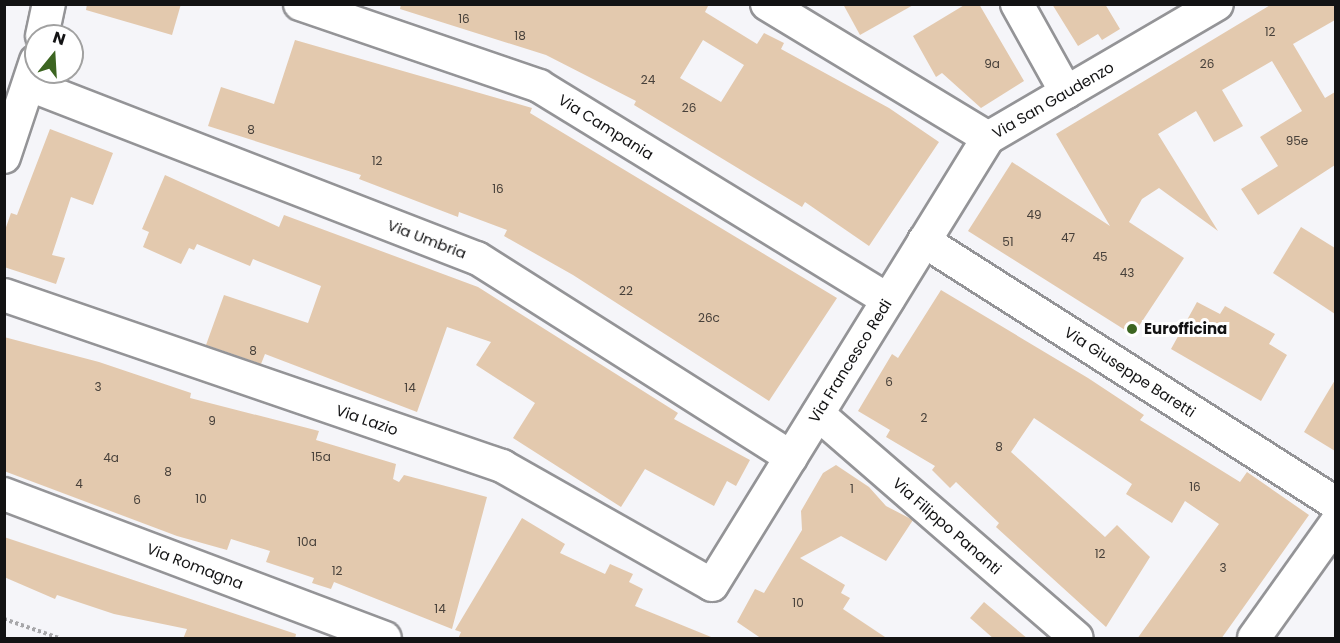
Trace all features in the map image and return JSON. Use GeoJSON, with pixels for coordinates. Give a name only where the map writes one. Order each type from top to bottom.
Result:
{"type":"FeatureCollection","features":[{"type":"Feature","properties":{"kind":"street"},"geometry":{"type":"LineString","coordinates":[[45,24],[49,4]]}},
{"type":"Feature","properties":{"kind":"street","name":"Via Campania"},"geometry":{"type":"LineString","coordinates":[[300,4],[539,86],[888,300]]}},
{"type":"Feature","properties":{"kind":"street"},"geometry":{"type":"LineString","coordinates":[[1017,4],[1066,93]]}},
{"type":"Feature","properties":{"kind":"street","name":"Via San Gaudenzo"},"geometry":{"type":"LineString","coordinates":[[767,5],[988,138],[1217,4]]}},
{"type":"Feature","properties":{"kind":"street"},"geometry":{"type":"LineString","coordinates":[[4,157],[29,84]]}},
{"type":"Feature","properties":{"kind":"street","name":"Via Umbria"},"geometry":{"type":"LineString","coordinates":[[59,84],[477,258],[790,458]]}},
{"type":"Feature","properties":{"kind":"street","name":"Via Francesco Redi"},"geometry":{"type":"LineString","coordinates":[[712,585],[988,138]]}},
{"type":"Feature","properties":{"kind":"street","name":"Via Giuseppe Baretti"},"geometry":{"type":"LineString","coordinates":[[924,241],[1335,503]]}},
{"type":"Feature","properties":{"kind":"street","name":"Via Lazio"},"geometry":{"type":"LineString","coordinates":[[4,295],[502,466],[712,585]]}},
{"type":"Feature","properties":{"kind":"street","name":"Via Filippo Pananti"},"geometry":{"type":"LineString","coordinates":[[818,414],[1077,639]]}},
{"type":"Feature","properties":{"kind":"street","name":"Via Romagna"},"geometry":{"type":"LineString","coordinates":[[4,494],[385,639]]}},
{"type":"Feature","properties":{"kind":"street"},"geometry":{"type":"LineString","coordinates":[[1254,639],[1335,523]]}},
{"type":"Feature","properties":{"kind":"path"},"geometry":{"type":"LineString","coordinates":[[4,619],[59,639]]}},
{"type":"Feature","properties":{"kind":"building"},"geometry":{"type":"Polygon","coordinates":[[[87,4],[181,4],[172,35],[86,10],[87,4]]]}},
{"type":"Feature","properties":{"kind":"building"},"geometry":{"type":"Polygon","coordinates":[[[401,4],[709,4],[705,12],[757,44],[764,33],[784,43],[781,49],[889,108],[939,142],[869,246],[805,202],[802,207],[634,105],[636,101],[546,55],[400,9],[401,4]],[[703,40],[680,78],[721,102],[744,65],[703,40]]]}},
{"type":"Feature","properties":{"kind":"building"},"geometry":{"type":"Polygon","coordinates":[[[843,4],[915,4],[860,35],[843,4]]]}},
{"type":"Feature","properties":{"kind":"building"},"geometry":{"type":"Polygon","coordinates":[[[966,4],[979,4],[1024,81],[981,108],[942,73],[936,77],[913,36],[966,4]]]}},
{"type":"Feature","properties":{"kind":"building"},"geometry":{"type":"Polygon","coordinates":[[[1052,4],[1105,4],[1120,29],[1102,40],[1098,34],[1078,46],[1052,4]]]}},
{"type":"Feature","properties":{"kind":"building"},"geometry":{"type":"Polygon","coordinates":[[[1272,4],[1335,4],[1335,20],[1293,44],[1325,98],[1335,92],[1335,165],[1258,215],[1241,189],[1278,166],[1260,137],[1302,111],[1272,61],[1222,90],[1243,126],[1214,142],[1196,111],[1158,134],[1218,231],[1159,188],[1142,199],[1129,222],[1184,258],[1133,335],[968,231],[1012,162],[1110,226],[1056,134],[1272,4]]]}},
{"type":"Feature","properties":{"kind":"building"},"geometry":{"type":"Polygon","coordinates":[[[295,40],[532,108],[530,113],[837,298],[769,401],[573,275],[504,236],[507,230],[459,212],[458,217],[359,179],[361,175],[208,126],[221,87],[274,104],[295,40]]]}},
{"type":"Feature","properties":{"kind":"building"},"geometry":{"type":"Polygon","coordinates":[[[50,129],[113,153],[93,205],[71,197],[52,255],[65,258],[56,284],[4,267],[4,233],[11,213],[17,215],[50,129]]]}},
{"type":"Feature","properties":{"kind":"building"},"geometry":{"type":"Polygon","coordinates":[[[165,175],[279,227],[284,215],[478,287],[678,413],[674,419],[750,460],[736,486],[727,481],[714,506],[645,469],[621,507],[513,438],[535,403],[476,365],[491,342],[447,327],[417,412],[265,354],[261,364],[206,345],[224,295],[308,323],[321,286],[253,259],[250,266],[197,244],[194,250],[189,248],[181,264],[143,247],[149,232],[142,229],[165,175]]]}},
{"type":"Feature","properties":{"kind":"building"},"geometry":{"type":"Polygon","coordinates":[[[1301,227],[1335,248],[1335,314],[1273,273],[1301,227]]]}},
{"type":"Feature","properties":{"kind":"building"},"geometry":{"type":"Polygon","coordinates":[[[941,290],[1088,378],[1144,415],[1140,420],[1240,482],[1247,472],[1309,515],[1221,639],[1137,639],[1219,524],[1185,501],[1172,523],[1126,494],[1132,484],[1034,418],[1011,452],[1105,537],[1117,525],[1150,557],[1106,627],[996,527],[999,523],[956,482],[950,488],[932,470],[935,466],[886,437],[890,430],[858,411],[892,354],[898,358],[941,290]]]}},
{"type":"Feature","properties":{"kind":"building"},"geometry":{"type":"Polygon","coordinates":[[[1197,302],[1220,314],[1225,306],[1275,334],[1269,344],[1287,355],[1261,401],[1171,349],[1197,302]]]}},
{"type":"Feature","properties":{"kind":"building"},"geometry":{"type":"Polygon","coordinates":[[[4,337],[99,362],[191,393],[190,398],[319,431],[316,440],[396,464],[393,479],[399,482],[404,475],[487,497],[452,629],[334,582],[331,589],[312,583],[314,578],[266,562],[270,551],[231,539],[227,550],[177,536],[4,471],[4,337]]]}},
{"type":"Feature","properties":{"kind":"building"},"geometry":{"type":"Polygon","coordinates":[[[1335,380],[1335,451],[1304,432],[1335,380]]]}},
{"type":"Feature","properties":{"kind":"building"},"geometry":{"type":"Polygon","coordinates":[[[836,465],[869,487],[886,506],[913,520],[886,561],[841,536],[800,558],[845,585],[841,593],[850,598],[843,609],[888,639],[762,639],[737,622],[755,589],[764,593],[802,530],[801,511],[823,473],[836,465]]]}},
{"type":"Feature","properties":{"kind":"building"},"geometry":{"type":"Polygon","coordinates":[[[522,518],[565,544],[560,553],[605,574],[610,564],[633,574],[629,582],[643,589],[635,606],[716,639],[458,639],[461,632],[455,630],[522,518]]]}},
{"type":"Feature","properties":{"kind":"building"},"geometry":{"type":"Polygon","coordinates":[[[4,537],[296,634],[295,639],[183,639],[187,629],[114,614],[57,595],[55,599],[4,577],[4,537]]]}},
{"type":"Feature","properties":{"kind":"building"},"geometry":{"type":"Polygon","coordinates":[[[984,602],[1028,639],[994,639],[970,618],[984,602]]]}},
{"type":"Feature","properties":{"kind":"place","name":"Eurofficina"},"geometry":{"type":"Point","coordinates":[1132,329]}}]}
